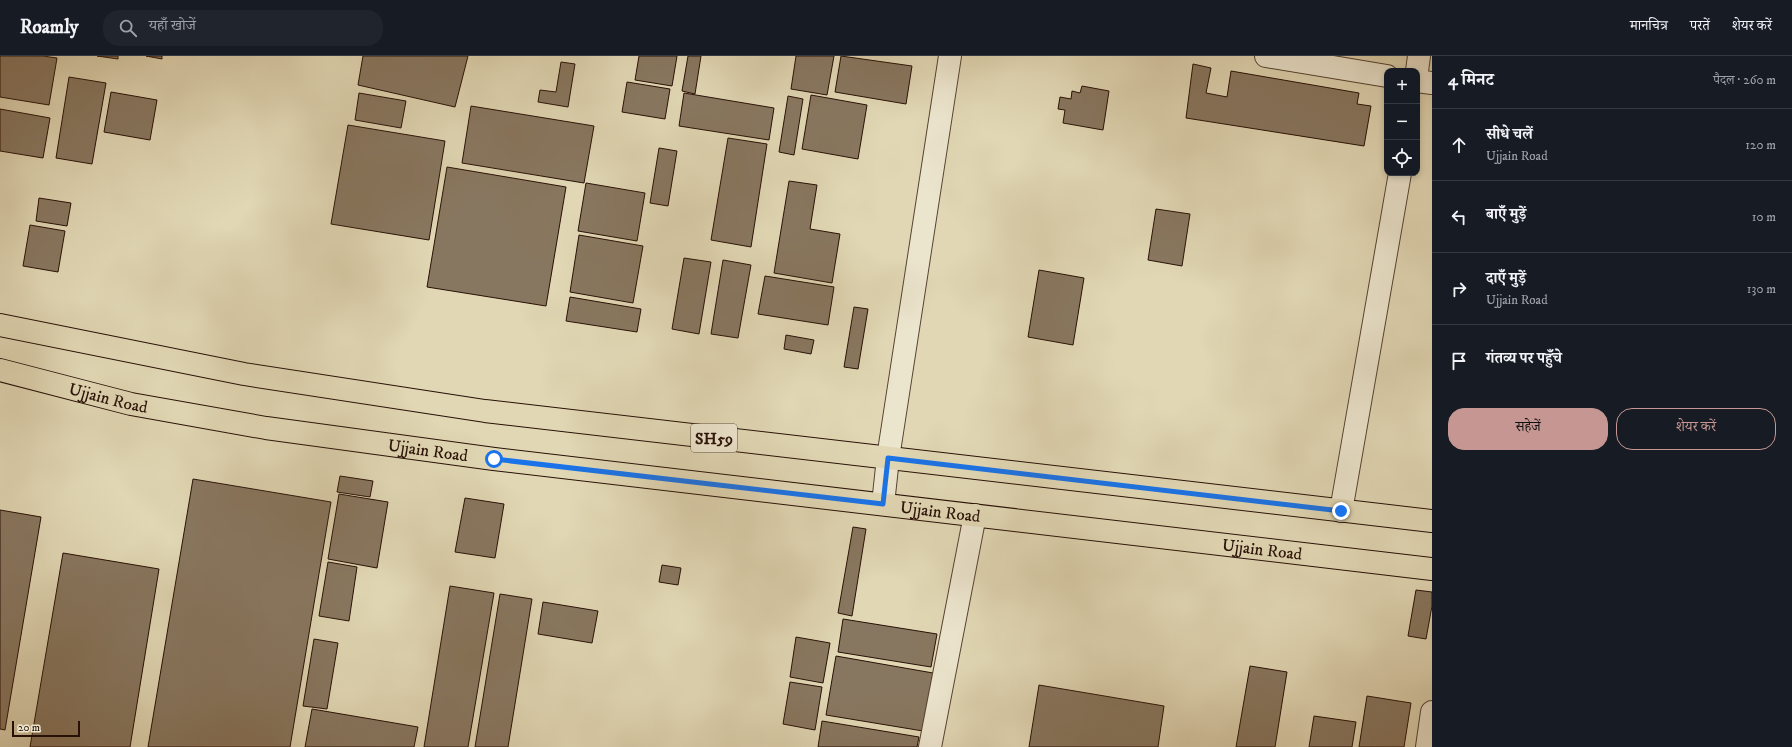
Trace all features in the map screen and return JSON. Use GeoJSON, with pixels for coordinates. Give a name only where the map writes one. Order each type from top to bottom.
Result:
{"type":"FeatureCollection","features":[{"type":"Feature","properties":{"kind":"main road","name":"SH59"},"geometry":{"type":"LineString","coordinates":[[0,325],[244,374],[485,411],[1432,521]]}},
{"type":"Feature","properties":{"kind":"main road","name":"Ujjain Road"},"geometry":{"type":"LineString","coordinates":[[0,370],[131,404],[266,428],[494,459],[1432,569]]}},
{"type":"Feature","properties":{"kind":"street"},"geometry":{"type":"LineString","coordinates":[[883,504],[888,458],[950,56]]}},
{"type":"Feature","properties":{"kind":"street"},"geometry":{"type":"LineString","coordinates":[[1266,56],[1384,76]]}},
{"type":"Feature","properties":{"kind":"street"},"geometry":{"type":"LineString","coordinates":[[1417,68],[1419,56]]}},
{"type":"Feature","properties":{"kind":"street"},"geometry":{"type":"LineString","coordinates":[[1420,81],[1432,83]]}},
{"type":"Feature","properties":{"kind":"street"},"geometry":{"type":"LineString","coordinates":[[1341,511],[1399,176]]}},
{"type":"Feature","properties":{"kind":"street"},"geometry":{"type":"LineString","coordinates":[[930,747],[975,515]]}},
{"type":"Feature","properties":{"kind":"street"},"geometry":{"type":"LineString","coordinates":[[1427,747],[1432,712]]}},
{"type":"Feature","properties":{"kind":"building"},"geometry":{"type":"Polygon","coordinates":[[[0,56],[43,56],[57,58],[49,105],[0,97],[0,56]]]}},
{"type":"Feature","properties":{"kind":"building"},"geometry":{"type":"Polygon","coordinates":[[[97,56],[118,56],[118,59],[97,56]]]}},
{"type":"Feature","properties":{"kind":"building"},"geometry":{"type":"Polygon","coordinates":[[[146,56],[162,56],[162,59],[146,56]]]}},
{"type":"Feature","properties":{"kind":"building"},"geometry":{"type":"Polygon","coordinates":[[[363,56],[468,56],[455,107],[358,85],[363,56]]]}},
{"type":"Feature","properties":{"kind":"building"},"geometry":{"type":"Polygon","coordinates":[[[639,56],[677,56],[672,86],[635,80],[639,56]]]}},
{"type":"Feature","properties":{"kind":"building"},"geometry":{"type":"Polygon","coordinates":[[[688,56],[701,56],[695,94],[682,91],[688,56]]]}},
{"type":"Feature","properties":{"kind":"building"},"geometry":{"type":"Polygon","coordinates":[[[796,56],[834,56],[827,95],[791,89],[796,56]]]}},
{"type":"Feature","properties":{"kind":"building"},"geometry":{"type":"Polygon","coordinates":[[[841,56],[912,66],[906,104],[835,92],[841,56]]]}},
{"type":"Feature","properties":{"kind":"building"},"geometry":{"type":"Polygon","coordinates":[[[561,62],[575,64],[568,107],[538,102],[540,90],[556,92],[561,62]]]}},
{"type":"Feature","properties":{"kind":"building"},"geometry":{"type":"Polygon","coordinates":[[[1193,64],[1211,68],[1206,93],[1227,97],[1231,71],[1359,93],[1357,104],[1371,106],[1364,146],[1186,118],[1193,64]]]}},
{"type":"Feature","properties":{"kind":"building"},"geometry":{"type":"Polygon","coordinates":[[[69,77],[106,83],[92,164],[56,158],[69,77]]]}},
{"type":"Feature","properties":{"kind":"building"},"geometry":{"type":"Polygon","coordinates":[[[627,82],[670,89],[665,119],[622,112],[627,82]]]}},
{"type":"Feature","properties":{"kind":"building"},"geometry":{"type":"Polygon","coordinates":[[[1082,86],[1109,91],[1103,130],[1063,123],[1065,110],[1058,109],[1060,97],[1071,99],[1072,91],[1080,93],[1082,86]]]}},
{"type":"Feature","properties":{"kind":"building"},"geometry":{"type":"Polygon","coordinates":[[[111,92],[157,100],[150,140],[104,132],[111,92]]]}},
{"type":"Feature","properties":{"kind":"building"},"geometry":{"type":"Polygon","coordinates":[[[359,93],[406,101],[401,128],[355,120],[359,93]]]}},
{"type":"Feature","properties":{"kind":"building"},"geometry":{"type":"Polygon","coordinates":[[[684,93],[774,108],[769,140],[679,126],[684,93]]]}},
{"type":"Feature","properties":{"kind":"building"},"geometry":{"type":"Polygon","coordinates":[[[811,95],[867,105],[858,159],[802,149],[811,95]]]}},
{"type":"Feature","properties":{"kind":"building"},"geometry":{"type":"Polygon","coordinates":[[[788,96],[803,99],[794,155],[779,152],[788,96]]]}},
{"type":"Feature","properties":{"kind":"building"},"geometry":{"type":"Polygon","coordinates":[[[471,106],[594,126],[584,183],[462,163],[471,106]]]}},
{"type":"Feature","properties":{"kind":"building"},"geometry":{"type":"Polygon","coordinates":[[[0,109],[50,118],[43,158],[0,151],[0,109]]]}},
{"type":"Feature","properties":{"kind":"building"},"geometry":{"type":"Polygon","coordinates":[[[348,125],[445,141],[429,240],[331,224],[348,125]]]}},
{"type":"Feature","properties":{"kind":"building"},"geometry":{"type":"Polygon","coordinates":[[[728,138],[767,144],[751,247],[711,240],[728,138]]]}},
{"type":"Feature","properties":{"kind":"building"},"geometry":{"type":"Polygon","coordinates":[[[659,148],[677,151],[668,206],[650,203],[659,148]]]}},
{"type":"Feature","properties":{"kind":"building"},"geometry":{"type":"Polygon","coordinates":[[[447,167],[566,187],[546,306],[427,287],[447,167]]]}},
{"type":"Feature","properties":{"kind":"building"},"geometry":{"type":"Polygon","coordinates":[[[789,181],[817,185],[810,229],[840,234],[832,283],[774,273],[789,181]]]}},
{"type":"Feature","properties":{"kind":"building"},"geometry":{"type":"Polygon","coordinates":[[[586,183],[645,193],[637,241],[578,231],[586,183]]]}},
{"type":"Feature","properties":{"kind":"building"},"geometry":{"type":"Polygon","coordinates":[[[39,198],[71,203],[67,226],[36,221],[39,198]]]}},
{"type":"Feature","properties":{"kind":"building"},"geometry":{"type":"Polygon","coordinates":[[[1156,209],[1190,214],[1182,266],[1148,260],[1156,209]]]}},
{"type":"Feature","properties":{"kind":"building"},"geometry":{"type":"Polygon","coordinates":[[[30,225],[65,231],[58,272],[23,266],[30,225]]]}},
{"type":"Feature","properties":{"kind":"building"},"geometry":{"type":"Polygon","coordinates":[[[579,235],[643,246],[633,303],[570,292],[579,235]]]}},
{"type":"Feature","properties":{"kind":"building"},"geometry":{"type":"Polygon","coordinates":[[[684,258],[711,262],[699,334],[672,329],[684,258]]]}},
{"type":"Feature","properties":{"kind":"building"},"geometry":{"type":"Polygon","coordinates":[[[723,260],[751,265],[738,338],[711,334],[723,260]]]}},
{"type":"Feature","properties":{"kind":"building"},"geometry":{"type":"Polygon","coordinates":[[[1039,270],[1084,278],[1073,345],[1028,337],[1039,270]]]}},
{"type":"Feature","properties":{"kind":"building"},"geometry":{"type":"Polygon","coordinates":[[[765,276],[834,287],[828,325],[758,314],[765,276]]]}},
{"type":"Feature","properties":{"kind":"building"},"geometry":{"type":"Polygon","coordinates":[[[570,297],[641,309],[637,332],[566,321],[570,297]]]}},
{"type":"Feature","properties":{"kind":"building"},"geometry":{"type":"Polygon","coordinates":[[[854,307],[868,309],[858,369],[844,367],[854,307]]]}},
{"type":"Feature","properties":{"kind":"building"},"geometry":{"type":"Polygon","coordinates":[[[786,335],[814,340],[811,354],[784,349],[786,335]]]}},
{"type":"Feature","properties":{"kind":"building"},"geometry":{"type":"Polygon","coordinates":[[[340,476],[373,481],[370,497],[337,492],[340,476]]]}},
{"type":"Feature","properties":{"kind":"building"},"geometry":{"type":"Polygon","coordinates":[[[193,479],[331,502],[290,747],[148,747],[193,479]]]}},
{"type":"Feature","properties":{"kind":"building"},"geometry":{"type":"Polygon","coordinates":[[[339,494],[388,502],[377,568],[328,559],[339,494]]]}},
{"type":"Feature","properties":{"kind":"building"},"geometry":{"type":"Polygon","coordinates":[[[465,498],[504,504],[495,558],[455,552],[465,498]]]}},
{"type":"Feature","properties":{"kind":"building"},"geometry":{"type":"Polygon","coordinates":[[[0,510],[41,517],[5,730],[0,729],[0,510]]]}},
{"type":"Feature","properties":{"kind":"building"},"geometry":{"type":"Polygon","coordinates":[[[853,527],[866,529],[852,616],[838,613],[853,527]]]}},
{"type":"Feature","properties":{"kind":"building"},"geometry":{"type":"Polygon","coordinates":[[[63,553],[159,569],[130,747],[30,747],[63,553]]]}},
{"type":"Feature","properties":{"kind":"building"},"geometry":{"type":"Polygon","coordinates":[[[328,562],[357,567],[349,621],[319,616],[328,562]]]}},
{"type":"Feature","properties":{"kind":"building"},"geometry":{"type":"Polygon","coordinates":[[[662,565],[681,568],[678,585],[659,582],[662,565]]]}},
{"type":"Feature","properties":{"kind":"building"},"geometry":{"type":"Polygon","coordinates":[[[450,586],[494,593],[468,747],[424,747],[450,586]]]}},
{"type":"Feature","properties":{"kind":"building"},"geometry":{"type":"Polygon","coordinates":[[[1416,590],[1432,592],[1432,606],[1426,639],[1408,636],[1416,590]]]}},
{"type":"Feature","properties":{"kind":"building"},"geometry":{"type":"Polygon","coordinates":[[[500,594],[532,599],[508,747],[475,747],[500,594]]]}},
{"type":"Feature","properties":{"kind":"building"},"geometry":{"type":"Polygon","coordinates":[[[543,602],[598,611],[592,643],[538,634],[543,602]]]}},
{"type":"Feature","properties":{"kind":"building"},"geometry":{"type":"Polygon","coordinates":[[[843,619],[937,634],[931,667],[838,652],[843,619]]]}},
{"type":"Feature","properties":{"kind":"building"},"geometry":{"type":"Polygon","coordinates":[[[796,637],[830,643],[823,683],[790,677],[796,637]]]}},
{"type":"Feature","properties":{"kind":"building"},"geometry":{"type":"Polygon","coordinates":[[[314,639],[338,643],[327,709],[303,706],[314,639]]]}},
{"type":"Feature","properties":{"kind":"building"},"geometry":{"type":"Polygon","coordinates":[[[836,656],[933,673],[923,731],[826,715],[836,656]]]}},
{"type":"Feature","properties":{"kind":"building"},"geometry":{"type":"Polygon","coordinates":[[[1250,666],[1287,672],[1275,747],[1236,747],[1250,666]]]}},
{"type":"Feature","properties":{"kind":"building"},"geometry":{"type":"Polygon","coordinates":[[[790,682],[822,687],[815,730],[783,724],[790,682]]]}},
{"type":"Feature","properties":{"kind":"building"},"geometry":{"type":"Polygon","coordinates":[[[1039,685],[1164,706],[1158,747],[1029,747],[1039,685]]]}},
{"type":"Feature","properties":{"kind":"building"},"geometry":{"type":"Polygon","coordinates":[[[1367,696],[1411,703],[1404,747],[1359,747],[1367,696]]]}},
{"type":"Feature","properties":{"kind":"building"},"geometry":{"type":"Polygon","coordinates":[[[312,709],[418,727],[414,747],[305,747],[312,709]]]}},
{"type":"Feature","properties":{"kind":"building"},"geometry":{"type":"Polygon","coordinates":[[[1314,716],[1356,722],[1352,747],[1309,747],[1314,716]]]}},
{"type":"Feature","properties":{"kind":"building"},"geometry":{"type":"Polygon","coordinates":[[[822,721],[919,737],[917,747],[818,747],[822,721]]]}},
{"type":"Feature","properties":{"kind":"route"},"geometry":{"type":"LineString","coordinates":[[494,459],[883,504],[888,458],[1341,511]]}}]}
